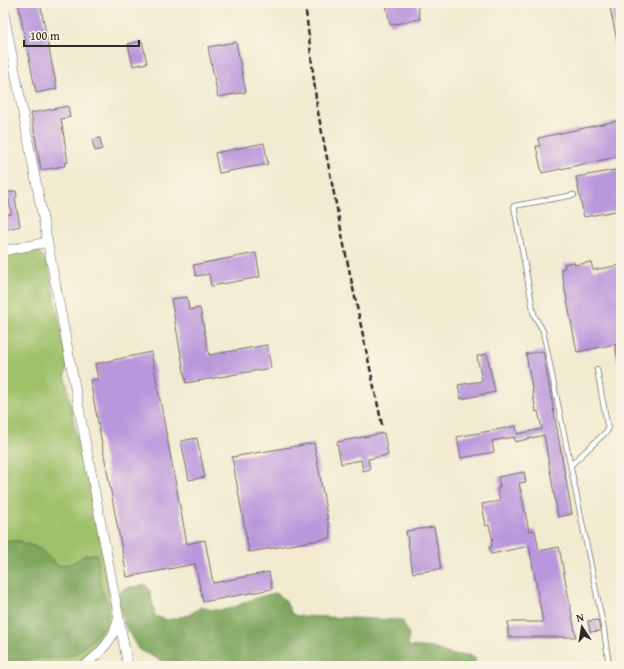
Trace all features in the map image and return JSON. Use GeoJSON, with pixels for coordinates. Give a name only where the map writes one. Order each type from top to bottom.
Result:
{"type":"FeatureCollection","features":[{"type":"Feature","properties":{"kind":"street"},"geometry":{"type":"LineString","coordinates":[[3,8],[128,666]]}},
{"type":"Feature","properties":{"kind":"street"},"geometry":{"type":"LineString","coordinates":[[3,251],[48,242]]}},
{"type":"Feature","properties":{"kind":"street"},"geometry":{"type":"LineString","coordinates":[[84,666],[97,656],[109,641],[117,624],[118,616]]}},
{"type":"Feature","properties":{"kind":"lane"},"geometry":{"type":"LineString","coordinates":[[574,195],[514,206],[534,315],[543,331],[571,465],[604,630],[609,666]]}},
{"type":"Feature","properties":{"kind":"lane"},"geometry":{"type":"LineString","coordinates":[[571,465],[608,430],[597,369]]}},
{"type":"Feature","properties":{"kind":"green space"},"geometry":{"type":"Polygon","coordinates":[[[31,250],[38,251],[47,261],[68,365],[65,374],[78,444],[83,448],[114,619],[109,635],[99,648],[86,658],[71,664],[3,664],[3,660],[26,660],[108,605],[100,586],[97,554],[85,555],[73,563],[57,566],[40,549],[20,541],[3,541],[3,255],[31,250]]]}},
{"type":"Feature","properties":{"kind":"green space"},"geometry":{"type":"Polygon","coordinates":[[[3,541],[20,541],[40,549],[58,566],[73,563],[85,555],[97,554],[100,586],[108,605],[107,622],[93,640],[72,656],[26,660],[3,660],[3,541]]]}},
{"type":"Feature","properties":{"kind":"green space"},"geometry":{"type":"Polygon","coordinates":[[[146,585],[150,591],[155,616],[167,620],[189,615],[201,607],[224,610],[256,598],[275,593],[285,600],[292,614],[298,616],[402,620],[409,634],[408,646],[432,648],[453,655],[469,655],[475,657],[475,666],[246,666],[162,661],[138,649],[124,624],[117,595],[125,588],[146,585]]]}},
{"type":"Feature","properties":{"kind":"building"},"geometry":{"type":"Polygon","coordinates":[[[18,3],[40,3],[57,89],[36,93],[18,3]]]}},
{"type":"Feature","properties":{"kind":"building"},"geometry":{"type":"Polygon","coordinates":[[[386,3],[417,3],[420,19],[390,25],[386,3]]]}},
{"type":"Feature","properties":{"kind":"building"},"geometry":{"type":"Polygon","coordinates":[[[609,3],[621,3],[621,45],[618,45],[609,3]]]}},
{"type":"Feature","properties":{"kind":"building"},"geometry":{"type":"Polygon","coordinates":[[[142,41],[147,63],[133,66],[128,44],[142,41]]]}},
{"type":"Feature","properties":{"kind":"building"},"geometry":{"type":"Polygon","coordinates":[[[236,42],[246,92],[218,97],[208,47],[236,42]]]}},
{"type":"Feature","properties":{"kind":"building"},"geometry":{"type":"Polygon","coordinates":[[[68,106],[70,117],[61,119],[68,162],[64,163],[65,166],[41,170],[31,113],[68,106]]]}},
{"type":"Feature","properties":{"kind":"building"},"geometry":{"type":"Polygon","coordinates":[[[621,120],[621,156],[542,173],[536,146],[540,146],[538,138],[621,120]]]}},
{"type":"Feature","properties":{"kind":"building"},"geometry":{"type":"Polygon","coordinates":[[[100,138],[102,149],[95,151],[92,140],[100,138]]]}},
{"type":"Feature","properties":{"kind":"building"},"geometry":{"type":"Polygon","coordinates":[[[264,143],[268,164],[219,173],[215,153],[264,143]]]}},
{"type":"Feature","properties":{"kind":"building"},"geometry":{"type":"Polygon","coordinates":[[[621,169],[621,210],[584,217],[576,177],[621,169]]]}},
{"type":"Feature","properties":{"kind":"building"},"geometry":{"type":"Polygon","coordinates":[[[16,191],[17,197],[15,198],[20,226],[3,230],[3,215],[11,214],[9,199],[7,199],[6,193],[16,191]]]}},
{"type":"Feature","properties":{"kind":"building"},"geometry":{"type":"Polygon","coordinates":[[[256,253],[260,277],[211,286],[209,274],[196,276],[193,265],[256,253]]]}},
{"type":"Feature","properties":{"kind":"building"},"geometry":{"type":"Polygon","coordinates":[[[574,262],[575,265],[591,262],[593,270],[621,265],[621,360],[618,361],[615,344],[577,352],[561,269],[565,268],[564,264],[574,262]]]}},
{"type":"Feature","properties":{"kind":"building"},"geometry":{"type":"Polygon","coordinates":[[[187,297],[189,310],[200,308],[209,355],[267,345],[271,368],[186,383],[171,299],[187,297]]]}},
{"type":"Feature","properties":{"kind":"building"},"geometry":{"type":"Polygon","coordinates":[[[543,351],[572,514],[558,517],[544,435],[515,442],[514,437],[492,441],[494,452],[461,458],[457,437],[516,426],[517,434],[542,429],[538,411],[536,412],[526,354],[543,351]]]}},
{"type":"Feature","properties":{"kind":"building"},"geometry":{"type":"Polygon","coordinates":[[[151,352],[187,544],[205,540],[213,583],[269,572],[272,589],[203,602],[195,564],[127,577],[90,380],[98,379],[95,364],[151,352]]]}},
{"type":"Feature","properties":{"kind":"building"},"geometry":{"type":"Polygon","coordinates":[[[487,354],[495,392],[461,399],[458,385],[482,381],[477,356],[487,354]]]}},
{"type":"Feature","properties":{"kind":"building"},"geometry":{"type":"Polygon","coordinates":[[[384,433],[388,455],[368,459],[370,469],[363,471],[361,460],[341,464],[337,442],[384,433]]]}},
{"type":"Feature","properties":{"kind":"building"},"geometry":{"type":"Polygon","coordinates":[[[197,438],[205,477],[189,480],[181,441],[197,438]]]}},
{"type":"Feature","properties":{"kind":"building"},"geometry":{"type":"Polygon","coordinates":[[[314,443],[331,538],[249,552],[232,457],[314,443]]]}},
{"type":"Feature","properties":{"kind":"building"},"geometry":{"type":"Polygon","coordinates":[[[524,472],[526,482],[519,483],[529,531],[535,530],[539,551],[559,547],[576,637],[508,637],[508,622],[543,622],[529,546],[491,554],[489,547],[492,547],[491,542],[493,541],[489,525],[486,526],[482,504],[500,501],[497,488],[500,487],[498,477],[524,472]]]}},
{"type":"Feature","properties":{"kind":"building"},"geometry":{"type":"Polygon","coordinates":[[[434,527],[441,569],[413,573],[406,531],[434,527]]]}},
{"type":"Feature","properties":{"kind":"building"},"geometry":{"type":"Polygon","coordinates":[[[598,620],[600,631],[590,632],[588,621],[598,620]]]}},
{"type":"Feature","properties":{"kind":"railway"},"geometry":{"type":"LineString","coordinates":[[305,3],[317,107],[346,255],[382,425]]}}]}
